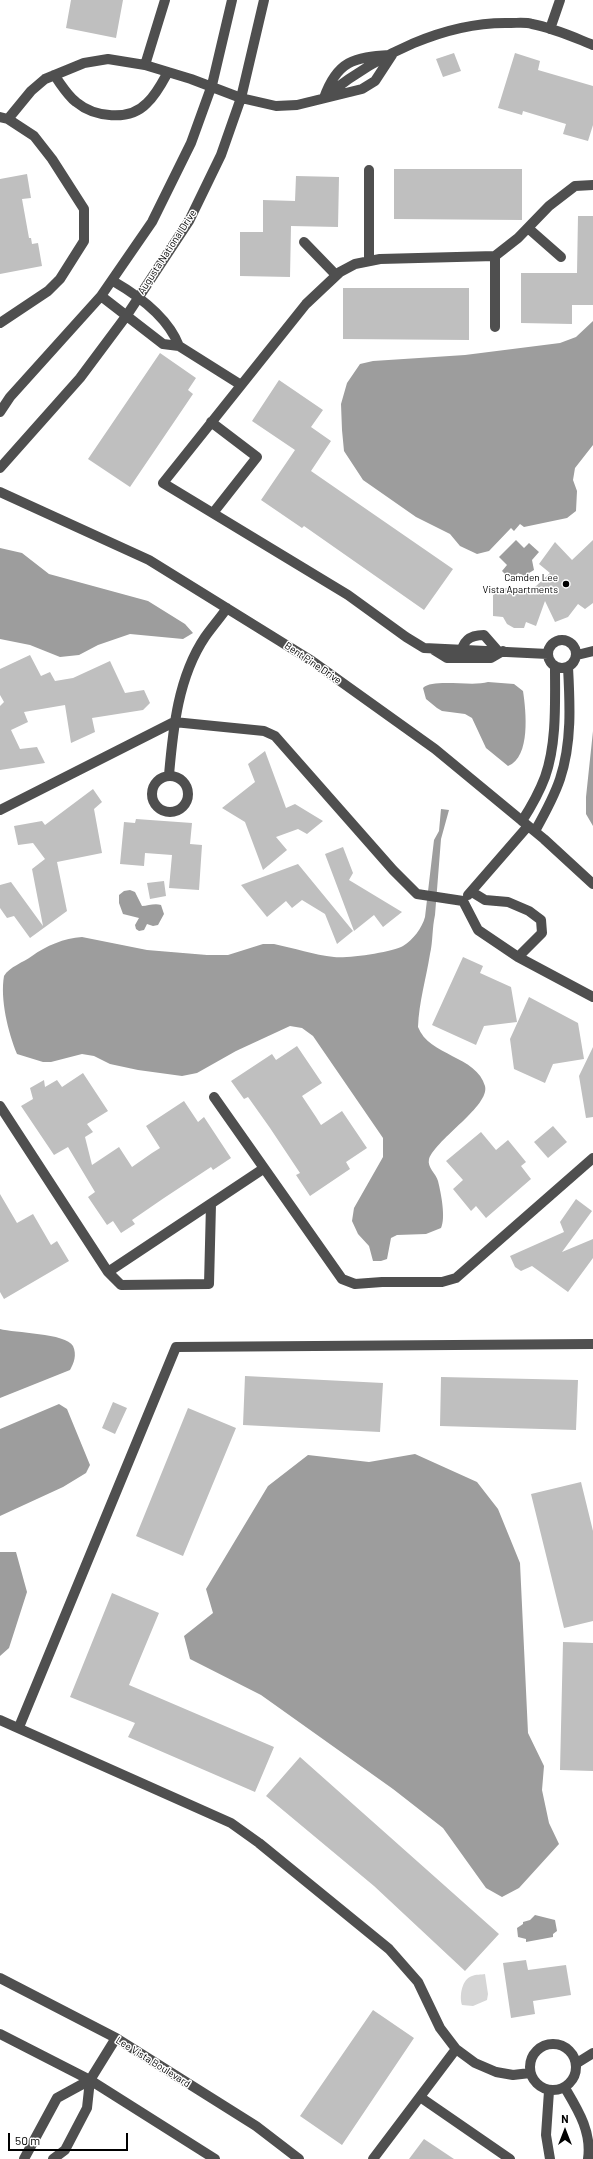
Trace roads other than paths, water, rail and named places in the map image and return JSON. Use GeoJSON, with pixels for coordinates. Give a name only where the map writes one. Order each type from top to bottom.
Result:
{"type":"FeatureCollection","features":[{"type":"Feature","properties":{"kind":"street"},"geometry":{"type":"LineString","coordinates":[[145,65],[165,0]]}},
{"type":"Feature","properties":{"kind":"street"},"geometry":{"type":"LineString","coordinates":[[0,412],[10,397],[101,296],[152,222],[191,143],[212,85],[232,0]]}},
{"type":"Feature","properties":{"kind":"street","name":"Augusta National Drive"},"geometry":{"type":"LineString","coordinates":[[0,468],[80,378],[127,315],[138,296],[189,221],[221,155],[241,98],[264,0]]}},
{"type":"Feature","properties":{"kind":"street"},"geometry":{"type":"LineString","coordinates":[[550,29],[560,0]]}},
{"type":"Feature","properties":{"kind":"street"},"geometry":{"type":"LineString","coordinates":[[324,98],[330,80],[337,71],[364,56],[392,55],[441,32],[472,25],[494,22],[531,24],[550,29],[593,45]]}},
{"type":"Feature","properties":{"kind":"street"},"geometry":{"type":"LineString","coordinates":[[0,323],[48,291],[60,279],[84,241],[84,209],[52,158],[34,136],[4,118],[31,91],[54,75],[84,62],[108,58],[145,65],[212,85],[241,98],[283,106],[297,106],[362,89],[375,81],[392,55]]}},
{"type":"Feature","properties":{"kind":"street"},"geometry":{"type":"LineString","coordinates":[[54,75],[76,102],[101,114],[110,116],[122,114],[146,104],[159,89],[168,72]]}},
{"type":"Feature","properties":{"kind":"street"},"geometry":{"type":"LineString","coordinates":[[369,170],[369,261]]}},
{"type":"Feature","properties":{"kind":"street"},"geometry":{"type":"LineString","coordinates":[[548,654],[501,651],[491,658],[461,654],[447,658],[432,649],[424,648],[406,637],[348,595],[163,483],[306,304],[336,275],[355,264],[380,258],[495,256],[518,238],[549,206],[575,186],[593,185]]}},
{"type":"Feature","properties":{"kind":"street"},"geometry":{"type":"LineString","coordinates":[[528,228],[561,257]]}},
{"type":"Feature","properties":{"kind":"street"},"geometry":{"type":"LineString","coordinates":[[304,242],[336,275]]}},
{"type":"Feature","properties":{"kind":"street"},"geometry":{"type":"LineString","coordinates":[[495,256],[496,327]]}},
{"type":"Feature","properties":{"kind":"street"},"geometry":{"type":"LineString","coordinates":[[113,280],[138,296],[173,331],[179,346]]}},
{"type":"Feature","properties":{"kind":"street"},"geometry":{"type":"LineString","coordinates":[[101,296],[163,344],[179,346],[241,384]]}},
{"type":"Feature","properties":{"kind":"street"},"geometry":{"type":"LineString","coordinates":[[211,422],[257,457],[213,513]]}},
{"type":"Feature","properties":{"kind":"street","name":"Bent Pine Drive"},"geometry":{"type":"LineString","coordinates":[[0,492],[149,560],[312,661],[428,744],[528,826],[593,884]]}},
{"type":"Feature","properties":{"kind":"street"},"geometry":{"type":"LineString","coordinates":[[168,775],[174,722],[189,669],[204,638],[227,608]]}},
{"type":"Feature","properties":{"kind":"street"},"geometry":{"type":"LineString","coordinates":[[461,654],[466,640],[474,635],[484,635],[501,651]]}},
{"type":"Feature","properties":{"kind":"street"},"geometry":{"type":"LineString","coordinates":[[463,901],[528,826],[557,786],[563,767],[570,717],[568,667],[575,660],[577,655],[574,645],[571,642],[561,639],[552,643],[548,654],[549,659],[555,666],[552,748],[549,763],[536,798],[528,826]]}},
{"type":"Feature","properties":{"kind":"street"},"geometry":{"type":"LineString","coordinates":[[577,655],[593,651]]}},
{"type":"Feature","properties":{"kind":"street"},"geometry":{"type":"LineString","coordinates":[[555,666],[568,667]]}},
{"type":"Feature","properties":{"kind":"street"},"geometry":{"type":"LineString","coordinates":[[0,810],[174,722],[264,731],[275,736],[393,870],[417,894],[463,901]]}},
{"type":"Feature","properties":{"kind":"street"},"geometry":{"type":"LineString","coordinates":[[549,763],[563,767]]}},
{"type":"Feature","properties":{"kind":"street"},"geometry":{"type":"LineString","coordinates":[[472,892],[485,900],[508,902],[529,911],[541,920],[542,933],[518,957]]}},
{"type":"Feature","properties":{"kind":"street"},"geometry":{"type":"LineString","coordinates":[[463,901],[478,930],[518,957],[593,997]]}},
{"type":"Feature","properties":{"kind":"street"},"geometry":{"type":"LineString","coordinates":[[214,1097],[262,1169],[342,1279],[355,1284],[382,1282],[442,1282],[456,1278],[593,1158]]}},
{"type":"Feature","properties":{"kind":"street"},"geometry":{"type":"LineString","coordinates":[[0,1106],[108,1272],[121,1285],[209,1284],[211,1204]]}},
{"type":"Feature","properties":{"kind":"street"},"geometry":{"type":"LineString","coordinates":[[108,1272],[262,1169]]}},
{"type":"Feature","properties":{"kind":"street"},"geometry":{"type":"LineString","coordinates":[[19,1727],[176,1347],[593,1344]]}},
{"type":"Feature","properties":{"kind":"street"},"geometry":{"type":"LineString","coordinates":[[0,1720],[19,1727],[231,1823],[260,1842],[389,1949],[418,1982],[440,2028],[456,2049],[475,2063],[496,2072],[513,2075],[530,2073]]}},
{"type":"Feature","properties":{"kind":"street","name":"Lee Vista Boulevard"},"geometry":{"type":"LineString","coordinates":[[0,1978],[116,2038],[256,2126],[299,2159]]}},
{"type":"Feature","properties":{"kind":"street"},"geometry":{"type":"LineString","coordinates":[[0,2034],[90,2080],[215,2159]]}},
{"type":"Feature","properties":{"kind":"street"},"geometry":{"type":"LineString","coordinates":[[53,2159],[65,2150],[87,2108],[90,2080],[116,2038]]}},
{"type":"Feature","properties":{"kind":"street"},"geometry":{"type":"LineString","coordinates":[[559,2044],[570,2051],[577,2063],[574,2079],[565,2088],[549,2090],[537,2084],[530,2073],[530,2063],[534,2054],[542,2046],[559,2044]]}},
{"type":"Feature","properties":{"kind":"street"},"geometry":{"type":"LineString","coordinates":[[373,2159],[456,2049]]}},
{"type":"Feature","properties":{"kind":"street"},"geometry":{"type":"LineString","coordinates":[[577,2063],[593,2053]]}},
{"type":"Feature","properties":{"kind":"street"},"geometry":{"type":"LineString","coordinates":[[24,2159],[57,2098],[90,2080]]}},
{"type":"Feature","properties":{"kind":"street"},"geometry":{"type":"LineString","coordinates":[[565,2088],[581,2115],[588,2136],[588,2159]]}},
{"type":"Feature","properties":{"kind":"street"},"geometry":{"type":"LineString","coordinates":[[549,2090],[546,2135],[550,2159]]}},
{"type":"Feature","properties":{"kind":"street"},"geometry":{"type":"LineString","coordinates":[[420,2097],[510,2159]]}},
{"type":"Feature","properties":{"kind":"place","name":"Camden Lee Vista Apartments"},"geometry":{"type":"Point","coordinates":[566,584]}}]}
